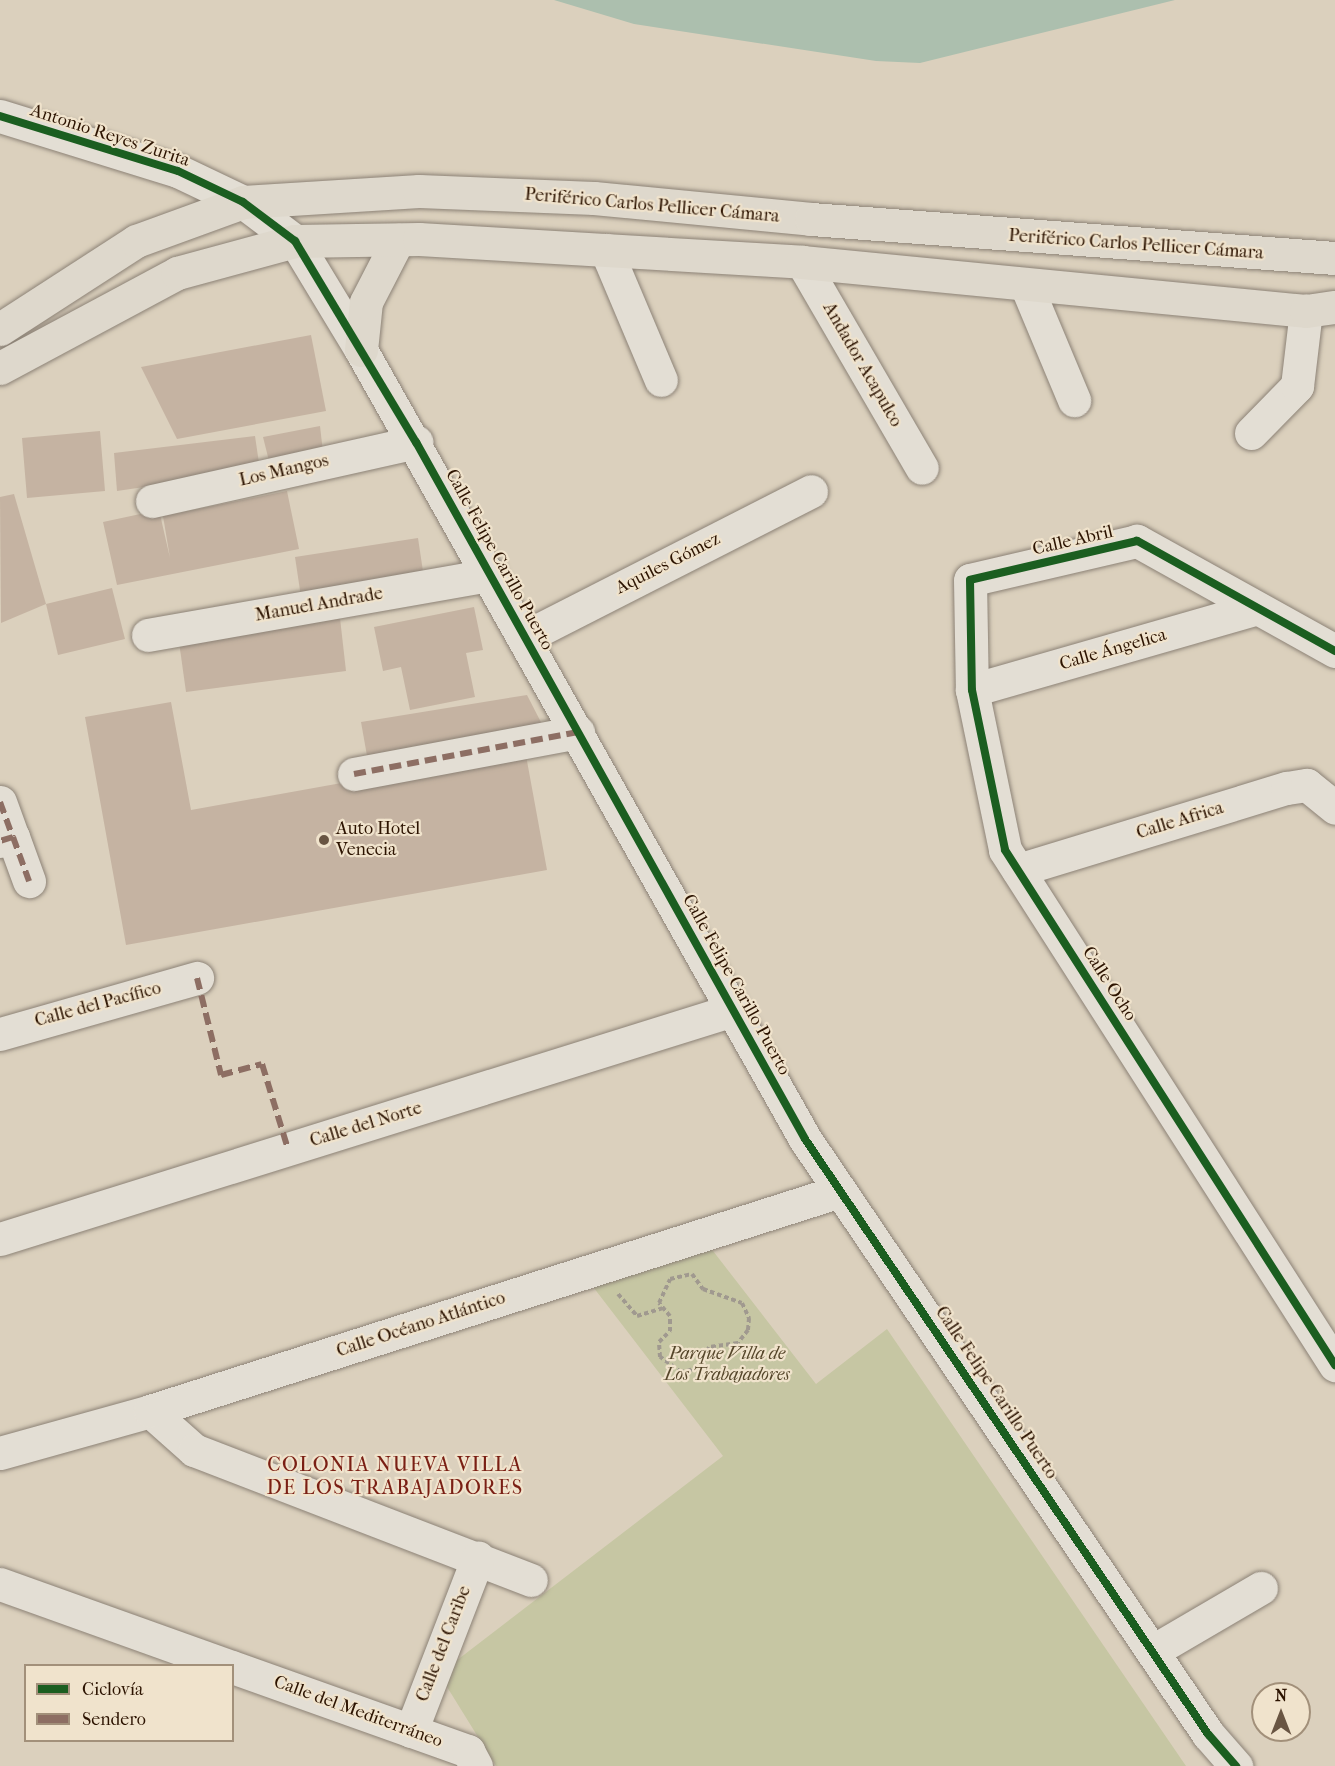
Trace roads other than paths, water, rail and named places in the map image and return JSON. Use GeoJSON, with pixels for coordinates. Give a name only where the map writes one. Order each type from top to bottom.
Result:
{"type":"FeatureCollection","features":[{"type":"Feature","properties":{"kind":"main road","name":"Periférico Carlos Pellicer Cámara"},"geometry":{"type":"LineString","coordinates":[[0,329],[136,241],[243,202],[419,191],[594,198],[811,219],[1335,258]]}},
{"type":"Feature","properties":{"kind":"main road"},"geometry":{"type":"LineString","coordinates":[[361,350],[366,302],[398,240]]}},
{"type":"Feature","properties":{"kind":"main road"},"geometry":{"type":"LineString","coordinates":[[0,368],[177,273],[296,241],[398,240],[802,262],[1026,285],[1321,309]]}},
{"type":"Feature","properties":{"kind":"street","name":"Antonio Reyes Zurita"},"geometry":{"type":"LineString","coordinates":[[0,116],[178,171],[243,202]]}},
{"type":"Feature","properties":{"kind":"street","name":"Calle Felipe Carillo Puerto"},"geometry":{"type":"LineString","coordinates":[[243,202],[296,241],[416,442],[805,1139],[1208,1734],[1236,1766]]}},
{"type":"Feature","properties":{"kind":"street"},"geometry":{"type":"LineString","coordinates":[[606,250],[661,380]]}},
{"type":"Feature","properties":{"kind":"street","name":"Andador Acapulco"},"geometry":{"type":"LineString","coordinates":[[802,262],[922,468]]}},
{"type":"Feature","properties":{"kind":"street"},"geometry":{"type":"LineString","coordinates":[[1026,285],[1074,400]]}},
{"type":"Feature","properties":{"kind":"street"},"geometry":{"type":"LineString","coordinates":[[1251,433],[1297,386],[1321,309]]}},
{"type":"Feature","properties":{"kind":"street","name":"Los Mangos"},"geometry":{"type":"LineString","coordinates":[[152,501],[416,442]]}},
{"type":"Feature","properties":{"kind":"street","name":"Aquiles Gómez"},"geometry":{"type":"LineString","coordinates":[[525,637],[811,490]]}},
{"type":"Feature","properties":{"kind":"street","name":"Calle Abril"},"geometry":{"type":"LineString","coordinates":[[970,580],[1137,541],[1254,609],[1335,651]]}},
{"type":"Feature","properties":{"kind":"street","name":"Manuel Andrade"},"geometry":{"type":"LineString","coordinates":[[148,635],[490,574]]}},
{"type":"Feature","properties":{"kind":"street","name":"Calle Ocho"},"geometry":{"type":"LineString","coordinates":[[970,580],[972,690],[1005,850],[1335,1365]]}},
{"type":"Feature","properties":{"kind":"street","name":"Calle Ángelica"},"geometry":{"type":"LineString","coordinates":[[972,690],[1254,609]]}},
{"type":"Feature","properties":{"kind":"street"},"geometry":{"type":"LineString","coordinates":[[354,774],[578,732]]}},
{"type":"Feature","properties":{"kind":"street","name":"Calle Africa"},"geometry":{"type":"LineString","coordinates":[[1018,870],[1287,788],[1307,785],[1335,808]]}},
{"type":"Feature","properties":{"kind":"street"},"geometry":{"type":"LineString","coordinates":[[0,802],[6,839],[29,881]]}},
{"type":"Feature","properties":{"kind":"street","name":"Calle del Pacífico"},"geometry":{"type":"LineString","coordinates":[[0,1034],[197,978]]}},
{"type":"Feature","properties":{"kind":"street","name":"Calle del Norte"},"geometry":{"type":"LineString","coordinates":[[0,1239],[733,1010]]}},
{"type":"Feature","properties":{"kind":"street","name":"Calle Océano Atlántico"},"geometry":{"type":"LineString","coordinates":[[0,1454],[150,1411],[840,1191]]}},
{"type":"Feature","properties":{"kind":"street"},"geometry":{"type":"LineString","coordinates":[[150,1411],[194,1450],[478,1557],[531,1580]]}},
{"type":"Feature","properties":{"kind":"street","name":"Calle del Caribe"},"geometry":{"type":"LineString","coordinates":[[411,1731],[478,1557]]}},
{"type":"Feature","properties":{"kind":"street","name":"Calle del Mediterráneo"},"geometry":{"type":"LineString","coordinates":[[0,1584],[225,1664]]}},
{"type":"Feature","properties":{"kind":"street"},"geometry":{"type":"LineString","coordinates":[[1153,1651],[1261,1588]]}},
{"type":"Feature","properties":{"kind":"street","name":"Calle del Mediterráneo"},"geometry":{"type":"LineString","coordinates":[[234,1667],[468,1751],[476,1766]]}},
{"type":"Feature","properties":{"kind":"place","name":"Auto Hotel Venecia"},"geometry":{"type":"Point","coordinates":[324,840]}},
{"type":"Feature","properties":{"kind":"district","name":"COLONIA NUEVA VILLA DE LOS TRABAJADORES"},"geometry":{"type":"Point","coordinates":[395,1476]}},
{"type":"Feature","properties":{"kind":"park label","name":"Parque Villa de Los Trabajadores"},"geometry":{"type":"Point","coordinates":[727,1365]}}]}
